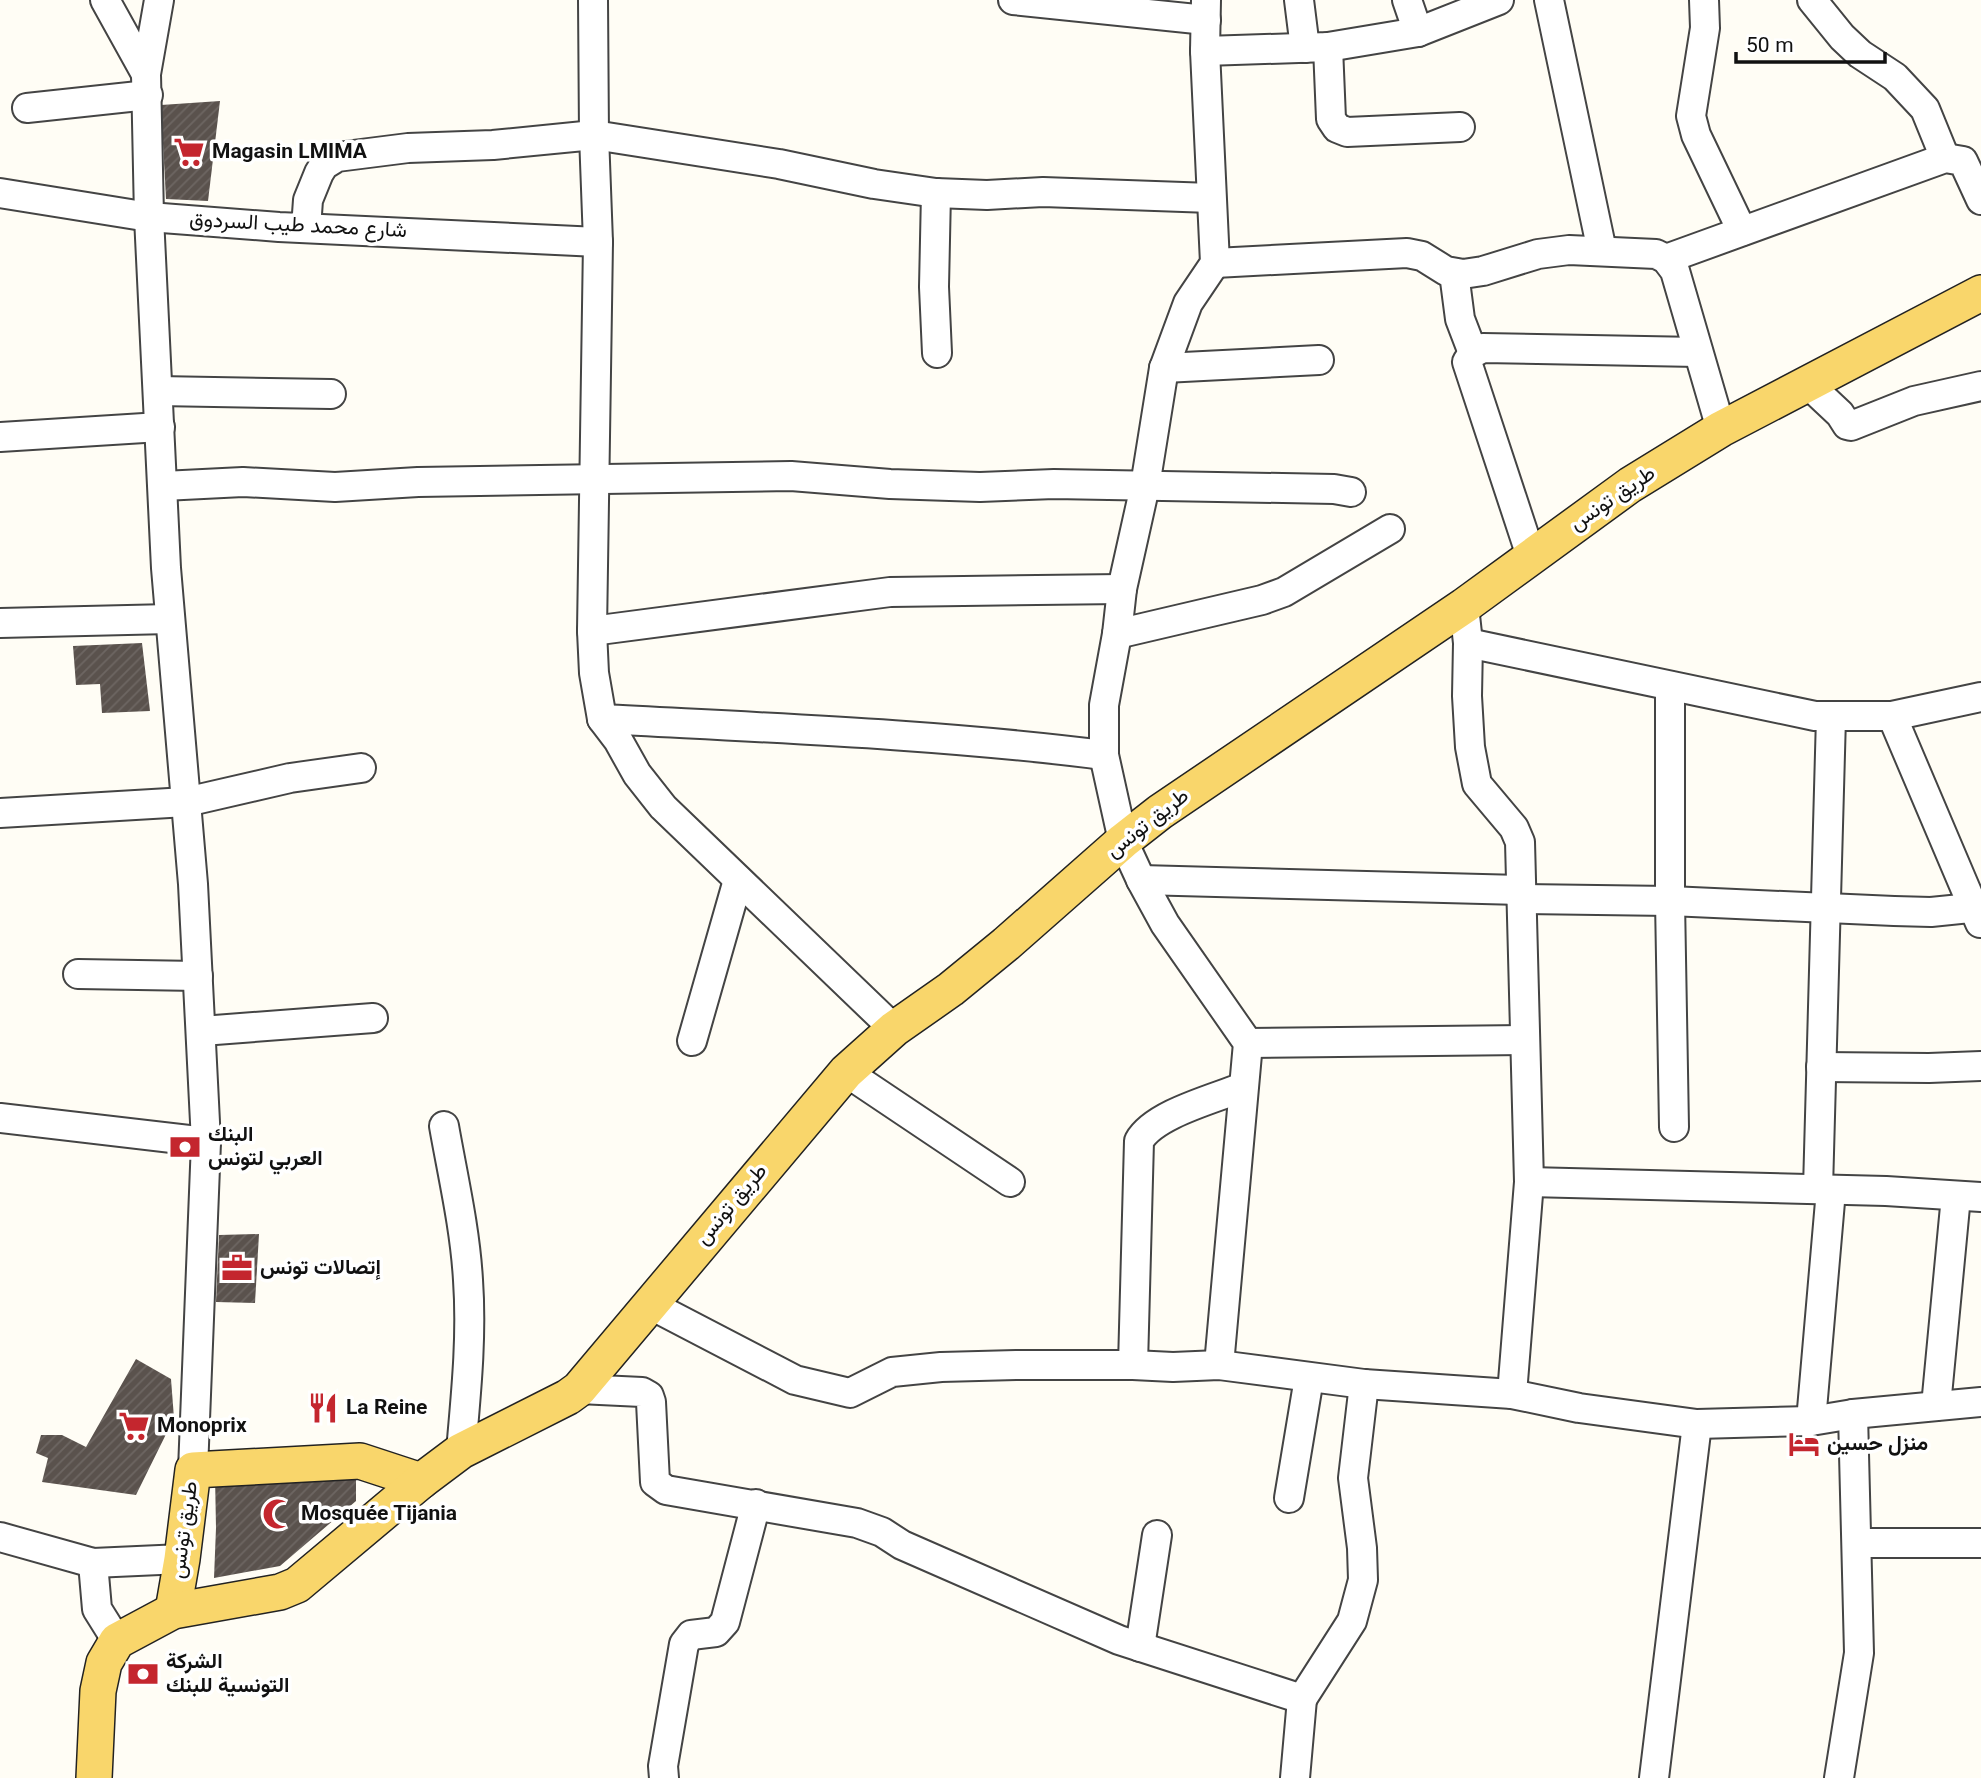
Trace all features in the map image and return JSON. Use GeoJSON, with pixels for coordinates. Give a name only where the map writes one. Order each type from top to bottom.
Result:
{"type":"FeatureCollection","features":[{"type":"Feature","properties":{"kind":"main road","name":"طريق تونس"},"geometry":{"type":"LineString","coordinates":[[117,1641],[173,1611],[281,1592],[297,1585],[421,1480],[461,1451],[557,1404],[579,1389],[846,1072],[894,1029],[951,989],[1160,812],[1464,606],[1630,485],[1721,429],[1981,293]]}},
{"type":"Feature","properties":{"kind":"main road","name":"طريق تونس"},"geometry":{"type":"LineString","coordinates":[[173,1611],[193,1470],[360,1461],[421,1480]]}},
{"type":"Feature","properties":{"kind":"main road"},"geometry":{"type":"LineString","coordinates":[[94,1778],[98,1691],[104,1663],[117,1641]]}},
{"type":"Feature","properties":{"kind":"street"},"geometry":{"type":"LineString","coordinates":[[104,0],[147,85]]}},
{"type":"Feature","properties":{"kind":"street"},"geometry":{"type":"LineString","coordinates":[[159,0],[147,85],[149,217],[170,619],[202,1031],[206,1142],[193,1470]]}},
{"type":"Feature","properties":{"kind":"street"},"geometry":{"type":"LineString","coordinates":[[593,0],[598,242],[592,631],[594,673],[602,719],[618,740],[637,774],[663,807],[894,1029]]}},
{"type":"Feature","properties":{"kind":"street"},"geometry":{"type":"LineString","coordinates":[[1013,0],[1206,10],[1210,198],[1215,263],[1188,303],[1164,368],[1145,486],[1122,589],[1104,705],[1104,755],[1123,841],[1141,880],[1165,924],[1248,1043],[1219,1365]]}},
{"type":"Feature","properties":{"kind":"street"},"geometry":{"type":"LineString","coordinates":[[1299,0],[1317,47],[1331,119],[1337,128],[1347,132],[1460,127]]}},
{"type":"Feature","properties":{"kind":"street"},"geometry":{"type":"LineString","coordinates":[[1406,0],[1418,32]]}},
{"type":"Feature","properties":{"kind":"street"},"geometry":{"type":"LineString","coordinates":[[1205,51],[1317,47],[1418,32],[1499,0]]}},
{"type":"Feature","properties":{"kind":"street"},"geometry":{"type":"LineString","coordinates":[[1549,0],[1602,251]]}},
{"type":"Feature","properties":{"kind":"street"},"geometry":{"type":"LineString","coordinates":[[1704,0],[1705,28],[1692,116],[1696,135],[1742,232]]}},
{"type":"Feature","properties":{"kind":"street"},"geometry":{"type":"LineString","coordinates":[[1812,0],[1842,37],[1860,54],[1895,78],[1925,109],[1945,158]]}},
{"type":"Feature","properties":{"kind":"street"},"geometry":{"type":"LineString","coordinates":[[27,108],[147,85]]}},
{"type":"Feature","properties":{"kind":"street"},"geometry":{"type":"LineString","coordinates":[[306,228],[309,200],[318,173],[324,165],[337,157],[408,148],[493,145],[594,135],[779,164],[874,184],[936,193],[987,195],[1055,192],[1210,198]]}},
{"type":"Feature","properties":{"kind":"street"},"geometry":{"type":"LineString","coordinates":[[1666,259],[1945,158],[1963,161],[1981,200]]}},
{"type":"Feature","properties":{"kind":"street","name":"شارع محمد طيب السردوق"},"geometry":{"type":"LineString","coordinates":[[0,193],[149,217],[306,228],[598,242]]}},
{"type":"Feature","properties":{"kind":"street"},"geometry":{"type":"LineString","coordinates":[[936,193],[934,287],[937,354]]}},
{"type":"Feature","properties":{"kind":"street"},"geometry":{"type":"LineString","coordinates":[[1215,263],[1407,253],[1422,256],[1454,273],[1483,271],[1538,254],[1569,250],[1656,254],[1666,259],[1675,271],[1721,429]]}},
{"type":"Feature","properties":{"kind":"street"},"geometry":{"type":"LineString","coordinates":[[1454,273],[1460,319],[1473,353]]}},
{"type":"Feature","properties":{"kind":"street"},"geometry":{"type":"LineString","coordinates":[[1531,556],[1467,362],[1473,353],[1483,348],[1698,352]]}},
{"type":"Feature","properties":{"kind":"street"},"geometry":{"type":"LineString","coordinates":[[1164,368],[1319,360]]}},
{"type":"Feature","properties":{"kind":"street"},"geometry":{"type":"LineString","coordinates":[[1807,383],[1851,426],[1914,401],[1981,386]]}},
{"type":"Feature","properties":{"kind":"street"},"geometry":{"type":"LineString","coordinates":[[158,391],[331,394]]}},
{"type":"Feature","properties":{"kind":"street"},"geometry":{"type":"LineString","coordinates":[[0,437],[160,427]]}},
{"type":"Feature","properties":{"kind":"street"},"geometry":{"type":"LineString","coordinates":[[163,486],[243,482],[335,487],[380,483],[790,475],[890,484],[1054,484],[1334,489],[1351,492]]}},
{"type":"Feature","properties":{"kind":"street"},"geometry":{"type":"LineString","coordinates":[[1117,634],[1262,600],[1284,592],[1390,528]]}},
{"type":"Feature","properties":{"kind":"street"},"geometry":{"type":"LineString","coordinates":[[592,631],[890,592],[1122,589]]}},
{"type":"Feature","properties":{"kind":"street"},"geometry":{"type":"LineString","coordinates":[[1464,606],[1468,643],[1470,747],[1477,784],[1514,828],[1520,842],[1529,1182],[1512,1394]]}},
{"type":"Feature","properties":{"kind":"street"},"geometry":{"type":"LineString","coordinates":[[0,623],[170,619]]}},
{"type":"Feature","properties":{"kind":"street"},"geometry":{"type":"LineString","coordinates":[[1468,643],[1815,716],[1892,716],[1981,697]]}},
{"type":"Feature","properties":{"kind":"street"},"geometry":{"type":"LineString","coordinates":[[1670,686],[1674,1127]]}},
{"type":"Feature","properties":{"kind":"street"},"geometry":{"type":"LineString","coordinates":[[1141,880],[1979,913],[1892,716]]}},
{"type":"Feature","properties":{"kind":"street"},"geometry":{"type":"LineString","coordinates":[[1811,1421],[1824,1189],[1821,1067],[1831,717]]}},
{"type":"Feature","properties":{"kind":"street"},"geometry":{"type":"LineString","coordinates":[[602,719],[866,732],[1016,744],[1104,755]]}},
{"type":"Feature","properties":{"kind":"street"},"geometry":{"type":"LineString","coordinates":[[0,813],[186,802],[290,778],[361,768]]}},
{"type":"Feature","properties":{"kind":"street"},"geometry":{"type":"LineString","coordinates":[[692,1041],[738,880]]}},
{"type":"Feature","properties":{"kind":"street"},"geometry":{"type":"LineString","coordinates":[[78,974],[198,975]]}},
{"type":"Feature","properties":{"kind":"street"},"geometry":{"type":"LineString","coordinates":[[202,1031],[373,1018]]}},
{"type":"Feature","properties":{"kind":"street"},"geometry":{"type":"LineString","coordinates":[[1248,1043],[1525,1040]]}},
{"type":"Feature","properties":{"kind":"street"},"geometry":{"type":"LineString","coordinates":[[1821,1067],[1981,1066]]}},
{"type":"Feature","properties":{"kind":"street"},"geometry":{"type":"LineString","coordinates":[[846,1072],[1010,1182]]}},
{"type":"Feature","properties":{"kind":"street"},"geometry":{"type":"LineString","coordinates":[[1133,1365],[1139,1142],[1142,1135],[1157,1123],[1243,1087]]}},
{"type":"Feature","properties":{"kind":"street"},"geometry":{"type":"LineString","coordinates":[[0,1118],[206,1142]]}},
{"type":"Feature","properties":{"kind":"street"},"geometry":{"type":"LineString","coordinates":[[444,1126],[463,1231],[468,1280],[469,1365],[461,1451]]}},
{"type":"Feature","properties":{"kind":"street"},"geometry":{"type":"LineString","coordinates":[[1529,1182],[1824,1189],[1968,1196],[1936,1406]]}},
{"type":"Feature","properties":{"kind":"street"},"geometry":{"type":"LineString","coordinates":[[649,1304],[795,1380],[850,1393],[892,1372],[929,1368],[1219,1365],[1364,1384],[1512,1394],[1579,1408],[1697,1424],[1811,1421],[1853,1414],[1981,1402]]}},
{"type":"Feature","properties":{"kind":"street"},"geometry":{"type":"LineString","coordinates":[[1289,1498],[1309,1378]]}},
{"type":"Feature","properties":{"kind":"street"},"geometry":{"type":"LineString","coordinates":[[1295,1778],[1302,1699],[1352,1620],[1363,1580],[1362,1548],[1353,1478],[1364,1384]]}},
{"type":"Feature","properties":{"kind":"street"},"geometry":{"type":"LineString","coordinates":[[579,1389],[642,1392],[649,1396],[655,1482],[666,1490],[857,1523],[1119,1640],[1302,1699]]}},
{"type":"Feature","properties":{"kind":"street"},"geometry":{"type":"LineString","coordinates":[[1839,1778],[1859,1653],[1853,1414]]}},
{"type":"Feature","properties":{"kind":"street"},"geometry":{"type":"LineString","coordinates":[[1654,1778],[1697,1424]]}},
{"type":"Feature","properties":{"kind":"street"},"geometry":{"type":"LineString","coordinates":[[664,1778],[663,1766],[684,1644],[691,1635],[716,1632],[725,1622],[757,1504]]}},
{"type":"Feature","properties":{"kind":"street"},"geometry":{"type":"LineString","coordinates":[[1140,1647],[1157,1535]]}},
{"type":"Feature","properties":{"kind":"street"},"geometry":{"type":"LineString","coordinates":[[0,1537],[93,1563],[182,1559]]}},
{"type":"Feature","properties":{"kind":"street"},"geometry":{"type":"LineString","coordinates":[[1857,1543],[1981,1543]]}},
{"type":"Feature","properties":{"kind":"street"},"geometry":{"type":"LineString","coordinates":[[93,1563],[97,1609],[117,1641]]}},
{"type":"Feature","properties":{"kind":"building","name":"Magasin LMIMA"},"geometry":{"type":"Polygon","coordinates":[[[220,101],[208,201],[166,199],[161,105],[220,101]]]}},
{"type":"Feature","properties":{"kind":"building"},"geometry":{"type":"Polygon","coordinates":[[[142,643],[150,711],[102,713],[100,684],[76,685],[73,646],[142,643]]]}},
{"type":"Feature","properties":{"kind":"building","name":"إتصالات تونس"},"geometry":{"type":"Polygon","coordinates":[[[259,1234],[255,1303],[216,1302],[219,1235],[259,1234]]]}},
{"type":"Feature","properties":{"kind":"building","name":"Monoprix"},"geometry":{"type":"Polygon","coordinates":[[[136,1359],[171,1379],[174,1418],[136,1495],[42,1482],[48,1458],[36,1453],[41,1435],[62,1435],[86,1447],[136,1359]]]}},
{"type":"Feature","properties":{"kind":"building","name":"Mosquée Tijania"},"geometry":{"type":"Polygon","coordinates":[[[356,1468],[356,1501],[280,1566],[214,1578],[215,1475],[356,1468]]]}},
{"type":"Feature","properties":{"kind":"place","name":"Magasin LMIMA"},"geometry":{"type":"Point","coordinates":[189,152]}},
{"type":"Feature","properties":{"kind":"place","name":"البنك العربي لتونس"},"geometry":{"type":"Point","coordinates":[185,1147]}},
{"type":"Feature","properties":{"kind":"place","name":"إتصالات تونس"},"geometry":{"type":"Point","coordinates":[237,1268]}},
{"type":"Feature","properties":{"kind":"place","name":"La Reine"},"geometry":{"type":"Point","coordinates":[323,1408]}},
{"type":"Feature","properties":{"kind":"place","name":"Monoprix"},"geometry":{"type":"Point","coordinates":[134,1426]}},
{"type":"Feature","properties":{"kind":"place","name":"منزل حسين"},"geometry":{"type":"Point","coordinates":[1804,1444]}},
{"type":"Feature","properties":{"kind":"place","name":"Mosquée Tijania"},"geometry":{"type":"Point","coordinates":[278,1514]}},
{"type":"Feature","properties":{"kind":"place","name":"الشركة التونسية للبنك"},"geometry":{"type":"Point","coordinates":[143,1674]}}]}
